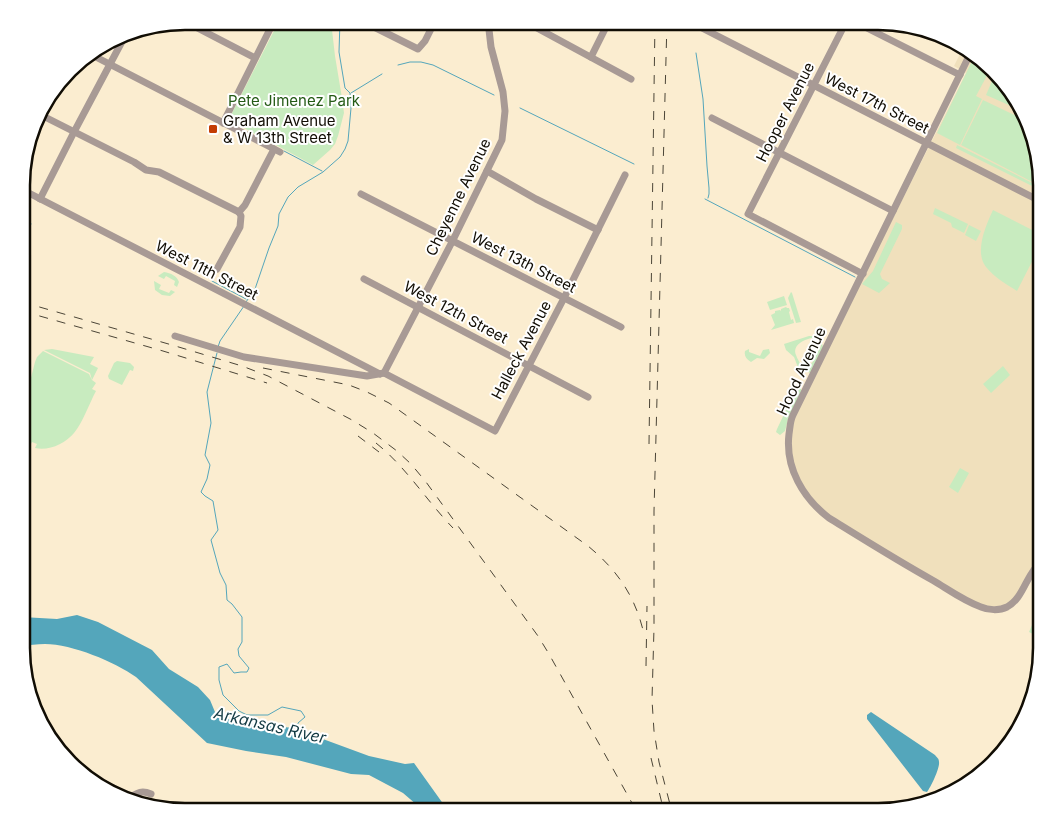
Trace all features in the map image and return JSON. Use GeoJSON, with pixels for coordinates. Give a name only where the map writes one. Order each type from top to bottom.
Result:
{"type":"FeatureCollection","features":[{"type":"Feature","properties":{"kind":"street"},"geometry":{"type":"LineString","coordinates":[[201,30],[255,58]]}},
{"type":"Feature","properties":{"kind":"street"},"geometry":{"type":"LineString","coordinates":[[223,123],[269,30]]}},
{"type":"Feature","properties":{"kind":"street"},"geometry":{"type":"LineString","coordinates":[[380,30],[418,49],[430,30]]}},
{"type":"Feature","properties":{"kind":"street","name":"Cheyenne Avenue"},"geometry":{"type":"LineString","coordinates":[[382,374],[502,140],[505,111],[503,92],[491,47],[489,30]]}},
{"type":"Feature","properties":{"kind":"street"},"geometry":{"type":"LineString","coordinates":[[541,30],[631,79]]}},
{"type":"Feature","properties":{"kind":"street"},"geometry":{"type":"LineString","coordinates":[[591,57],[605,30]]}},
{"type":"Feature","properties":{"kind":"street","name":"West 17th Street"},"geometry":{"type":"LineString","coordinates":[[713,30],[814,86],[1033,197]]}},
{"type":"Feature","properties":{"kind":"street","name":"Hooper Avenue"},"geometry":{"type":"LineString","coordinates":[[842,30],[748,214],[863,274]]}},
{"type":"Feature","properties":{"kind":"street"},"geometry":{"type":"LineString","coordinates":[[871,30],[960,75]]}},
{"type":"Feature","properties":{"kind":"street"},"geometry":{"type":"LineString","coordinates":[[40,199],[121,44]]}},
{"type":"Feature","properties":{"kind":"street"},"geometry":{"type":"LineString","coordinates":[[97,58],[277,150],[242,210],[239,212]]}},
{"type":"Feature","properties":{"kind":"street","name":"Hood Avenue"},"geometry":{"type":"LineString","coordinates":[[968,59],[791,419],[788,447],[792,466],[800,486],[812,503],[829,518],[969,602],[981,607],[996,609],[1008,607],[1016,600],[1033,570]]}},
{"type":"Feature","properties":{"kind":"street"},"geometry":{"type":"LineString","coordinates":[[46,117],[134,162],[146,170],[159,172],[239,212],[241,216],[240,227],[217,269]]}},
{"type":"Feature","properties":{"kind":"street"},"geometry":{"type":"LineString","coordinates":[[712,118],[893,211]]}},
{"type":"Feature","properties":{"kind":"street"},"geometry":{"type":"LineString","coordinates":[[487,171],[536,199],[598,230]]}},
{"type":"Feature","properties":{"kind":"street","name":"Halleck Avenue"},"geometry":{"type":"LineString","coordinates":[[495,431],[625,175]]}},
{"type":"Feature","properties":{"kind":"street","name":"West 11th Street"},"geometry":{"type":"LineString","coordinates":[[30,194],[495,431]]}},
{"type":"Feature","properties":{"kind":"street","name":"West 13th Street"},"geometry":{"type":"LineString","coordinates":[[361,194],[621,327]]}},
{"type":"Feature","properties":{"kind":"street","name":"West 12th Street"},"geometry":{"type":"LineString","coordinates":[[364,279],[588,397]]}},
{"type":"Feature","properties":{"kind":"street"},"geometry":{"type":"LineString","coordinates":[[174,336],[244,357],[367,376],[382,374]]}},
{"type":"Feature","properties":{"kind":"street"},"geometry":{"type":"LineString","coordinates":[[135,795],[140,792],[151,794]]}},
{"type":"Feature","properties":{"kind":"shaded area"},"geometry":{"type":"Polygon","coordinates":[[[960,54],[988,75],[1001,90],[1021,125],[1028,145],[1033,174],[1033,573],[1008,607],[981,607],[862,538],[812,503],[792,466],[792,419],[966,73],[954,66],[960,54]]]}},
{"type":"Feature","properties":{"kind":"green space","name":"Pete Jimenez Park"},"geometry":{"type":"Polygon","coordinates":[[[274,30],[332,30],[344,113],[335,144],[313,165],[231,121],[230,117],[274,30]]]}},
{"type":"Feature","properties":{"kind":"green space"},"geometry":{"type":"Polygon","coordinates":[[[972,61],[987,75],[976,96],[982,99],[960,145],[937,133],[972,61]]]}},
{"type":"Feature","properties":{"kind":"green space"},"geometry":{"type":"Polygon","coordinates":[[[992,80],[1011,106],[1011,106],[986,95],[992,80]]]}},
{"type":"Feature","properties":{"kind":"green space"},"geometry":{"type":"Polygon","coordinates":[[[983,100],[1017,116],[1028,145],[1033,182],[961,145],[983,100]]]}},
{"type":"Feature","properties":{"kind":"green space"},"geometry":{"type":"Polygon","coordinates":[[[957,145],[1033,183],[1033,186],[956,148],[957,145]]]}},
{"type":"Feature","properties":{"kind":"green space"},"geometry":{"type":"Polygon","coordinates":[[[935,208],[968,224],[964,233],[952,227],[951,223],[933,214],[935,208]]]}},
{"type":"Feature","properties":{"kind":"green space"},"geometry":{"type":"Polygon","coordinates":[[[993,210],[1033,230],[1033,260],[1017,291],[993,274],[983,261],[981,246],[987,223],[993,210]]]}},
{"type":"Feature","properties":{"kind":"green space"},"geometry":{"type":"Polygon","coordinates":[[[896,222],[902,225],[902,229],[880,274],[882,279],[890,283],[879,293],[862,284],[873,271],[896,222]]]}},
{"type":"Feature","properties":{"kind":"green space"},"geometry":{"type":"Polygon","coordinates":[[[969,225],[981,231],[976,241],[965,235],[969,225]]]}},
{"type":"Feature","properties":{"kind":"green space"},"geometry":{"type":"Polygon","coordinates":[[[164,272],[177,278],[179,282],[177,287],[174,285],[175,281],[166,276],[164,279],[158,276],[164,272]]]}},
{"type":"Feature","properties":{"kind":"green space"},"geometry":{"type":"Polygon","coordinates":[[[154,281],[161,285],[159,289],[169,293],[171,290],[175,292],[170,296],[162,295],[155,290],[154,281]]]}},
{"type":"Feature","properties":{"kind":"green space"},"geometry":{"type":"Polygon","coordinates":[[[791,292],[801,322],[796,323],[788,298],[791,292]]]}},
{"type":"Feature","properties":{"kind":"green space"},"geometry":{"type":"Polygon","coordinates":[[[784,296],[787,305],[770,310],[767,302],[784,296]]]}},
{"type":"Feature","properties":{"kind":"green space"},"geometry":{"type":"Polygon","coordinates":[[[789,308],[791,320],[793,319],[794,323],[771,330],[775,325],[771,315],[775,311],[781,311],[781,309],[789,308]]]}},
{"type":"Feature","properties":{"kind":"green space"},"geometry":{"type":"Polygon","coordinates":[[[813,336],[821,340],[823,347],[810,373],[799,370],[794,357],[786,350],[784,344],[813,336]],[[811,338],[797,346],[796,356],[801,366],[807,366],[812,363],[821,346],[820,341],[811,338]]]}},
{"type":"Feature","properties":{"kind":"green space"},"geometry":{"type":"Polygon","coordinates":[[[52,349],[94,357],[90,364],[98,368],[92,380],[90,373],[44,350],[52,349]]]}},
{"type":"Feature","properties":{"kind":"green space"},"geometry":{"type":"Polygon","coordinates":[[[749,349],[749,352],[760,356],[763,350],[769,349],[770,353],[764,359],[757,358],[751,362],[745,354],[745,351],[749,349]]]}},
{"type":"Feature","properties":{"kind":"green space"},"geometry":{"type":"Polygon","coordinates":[[[43,351],[89,374],[96,383],[92,389],[96,391],[77,429],[70,437],[56,446],[40,449],[35,448],[37,444],[32,442],[30,446],[30,382],[37,357],[43,351]]]}},
{"type":"Feature","properties":{"kind":"green space"},"geometry":{"type":"Polygon","coordinates":[[[117,361],[130,363],[134,367],[133,371],[130,370],[122,385],[109,379],[108,376],[114,363],[117,361]]]}},
{"type":"Feature","properties":{"kind":"green space"},"geometry":{"type":"Polygon","coordinates":[[[1003,366],[1010,375],[991,393],[983,384],[1003,366]]]}},
{"type":"Feature","properties":{"kind":"green space"},"geometry":{"type":"Polygon","coordinates":[[[798,385],[801,388],[801,392],[788,419],[785,431],[780,435],[776,432],[777,429],[798,385]]]}},
{"type":"Feature","properties":{"kind":"green space"},"geometry":{"type":"Polygon","coordinates":[[[960,468],[969,473],[958,493],[949,487],[960,468]]]}},
{"type":"Feature","properties":{"kind":"green space"},"geometry":{"type":"Polygon","coordinates":[[[1033,623],[1033,634],[1029,632],[1033,623]]]}},
{"type":"Feature","properties":{"kind":"water"},"geometry":{"type":"Polygon","coordinates":[[[77,615],[98,622],[152,650],[169,669],[198,687],[210,700],[215,712],[223,718],[293,728],[369,756],[405,764],[414,763],[443,803],[415,803],[403,793],[369,775],[351,774],[286,757],[207,743],[136,677],[127,671],[80,650],[56,645],[30,645],[30,617],[57,619],[77,615]]]}},
{"type":"Feature","properties":{"kind":"water"},"geometry":{"type":"Polygon","coordinates":[[[871,712],[935,755],[938,759],[937,773],[927,792],[923,791],[867,719],[867,715],[871,712]]]}},
{"type":"Feature","properties":{"kind":"waterway"},"geometry":{"type":"LineString","coordinates":[[246,302],[255,289],[278,226],[279,214],[288,197],[298,187],[323,172],[340,157],[348,141],[351,108],[350,93],[345,88],[339,52],[340,30]]}},
{"type":"Feature","properties":{"kind":"waterway"},"geometry":{"type":"LineString","coordinates":[[696,53],[703,99],[709,188],[708,198]]}},
{"type":"Feature","properties":{"kind":"waterway"},"geometry":{"type":"LineString","coordinates":[[398,65],[410,62],[433,65],[494,95]]}},
{"type":"Feature","properties":{"kind":"waterway"},"geometry":{"type":"LineString","coordinates":[[351,93],[382,74]]}},
{"type":"Feature","properties":{"kind":"waterway"},"geometry":{"type":"LineString","coordinates":[[520,108],[634,164]]}},
{"type":"Feature","properties":{"kind":"waterway"},"geometry":{"type":"LineString","coordinates":[[284,151],[322,171]]}},
{"type":"Feature","properties":{"kind":"waterway"},"geometry":{"type":"LineString","coordinates":[[705,199],[855,277]]}},
{"type":"Feature","properties":{"kind":"waterway"},"geometry":{"type":"LineString","coordinates":[[212,281],[246,299]]}},
{"type":"Feature","properties":{"kind":"waterway"},"geometry":{"type":"LineString","coordinates":[[218,347],[220,341],[244,306]]}},
{"type":"Feature","properties":{"kind":"waterway","name":"Arkansas River"},"geometry":{"type":"LineString","coordinates":[[217,353],[207,392],[211,423],[205,455],[210,465],[207,479],[201,492],[213,501],[218,530],[211,540],[220,573],[226,585],[227,600],[242,617],[242,642],[238,649],[239,656],[249,668],[247,672],[234,673],[227,664],[219,667],[219,680],[223,695],[239,711],[247,715],[268,715],[282,707],[301,711],[305,717],[298,723],[297,731]]}},
{"type":"Feature","properties":{"kind":"railway"},"geometry":{"type":"LineString","coordinates":[[649,444],[655,30]]}},
{"type":"Feature","properties":{"kind":"railway"},"geometry":{"type":"LineString","coordinates":[[667,30],[654,511],[652,700],[659,762],[670,803]]}},
{"type":"Feature","properties":{"kind":"railway"},"geometry":{"type":"LineString","coordinates":[[30,304],[242,366],[268,376],[352,420],[397,451],[426,482],[538,636],[632,803]]}},
{"type":"Feature","properties":{"kind":"railway"},"geometry":{"type":"LineString","coordinates":[[30,313],[267,383]]}},
{"type":"Feature","properties":{"kind":"railway"},"geometry":{"type":"LineString","coordinates":[[263,368],[349,385],[389,403],[588,546],[623,583],[635,605],[643,630]]}},
{"type":"Feature","properties":{"kind":"railway"},"geometry":{"type":"LineString","coordinates":[[358,436],[379,452]]}},
{"type":"Feature","properties":{"kind":"railway"},"geometry":{"type":"LineString","coordinates":[[376,443],[397,462],[453,528]]}},
{"type":"Feature","properties":{"kind":"railway"},"geometry":{"type":"LineString","coordinates":[[646,666],[647,606]]}},
{"type":"Feature","properties":{"kind":"railway"},"geometry":{"type":"LineString","coordinates":[[651,758],[662,803]]}},
{"type":"Feature","properties":{"kind":"place","name":"Graham Avenue & W 13th Street"},"geometry":{"type":"Point","coordinates":[213,129]}}]}
